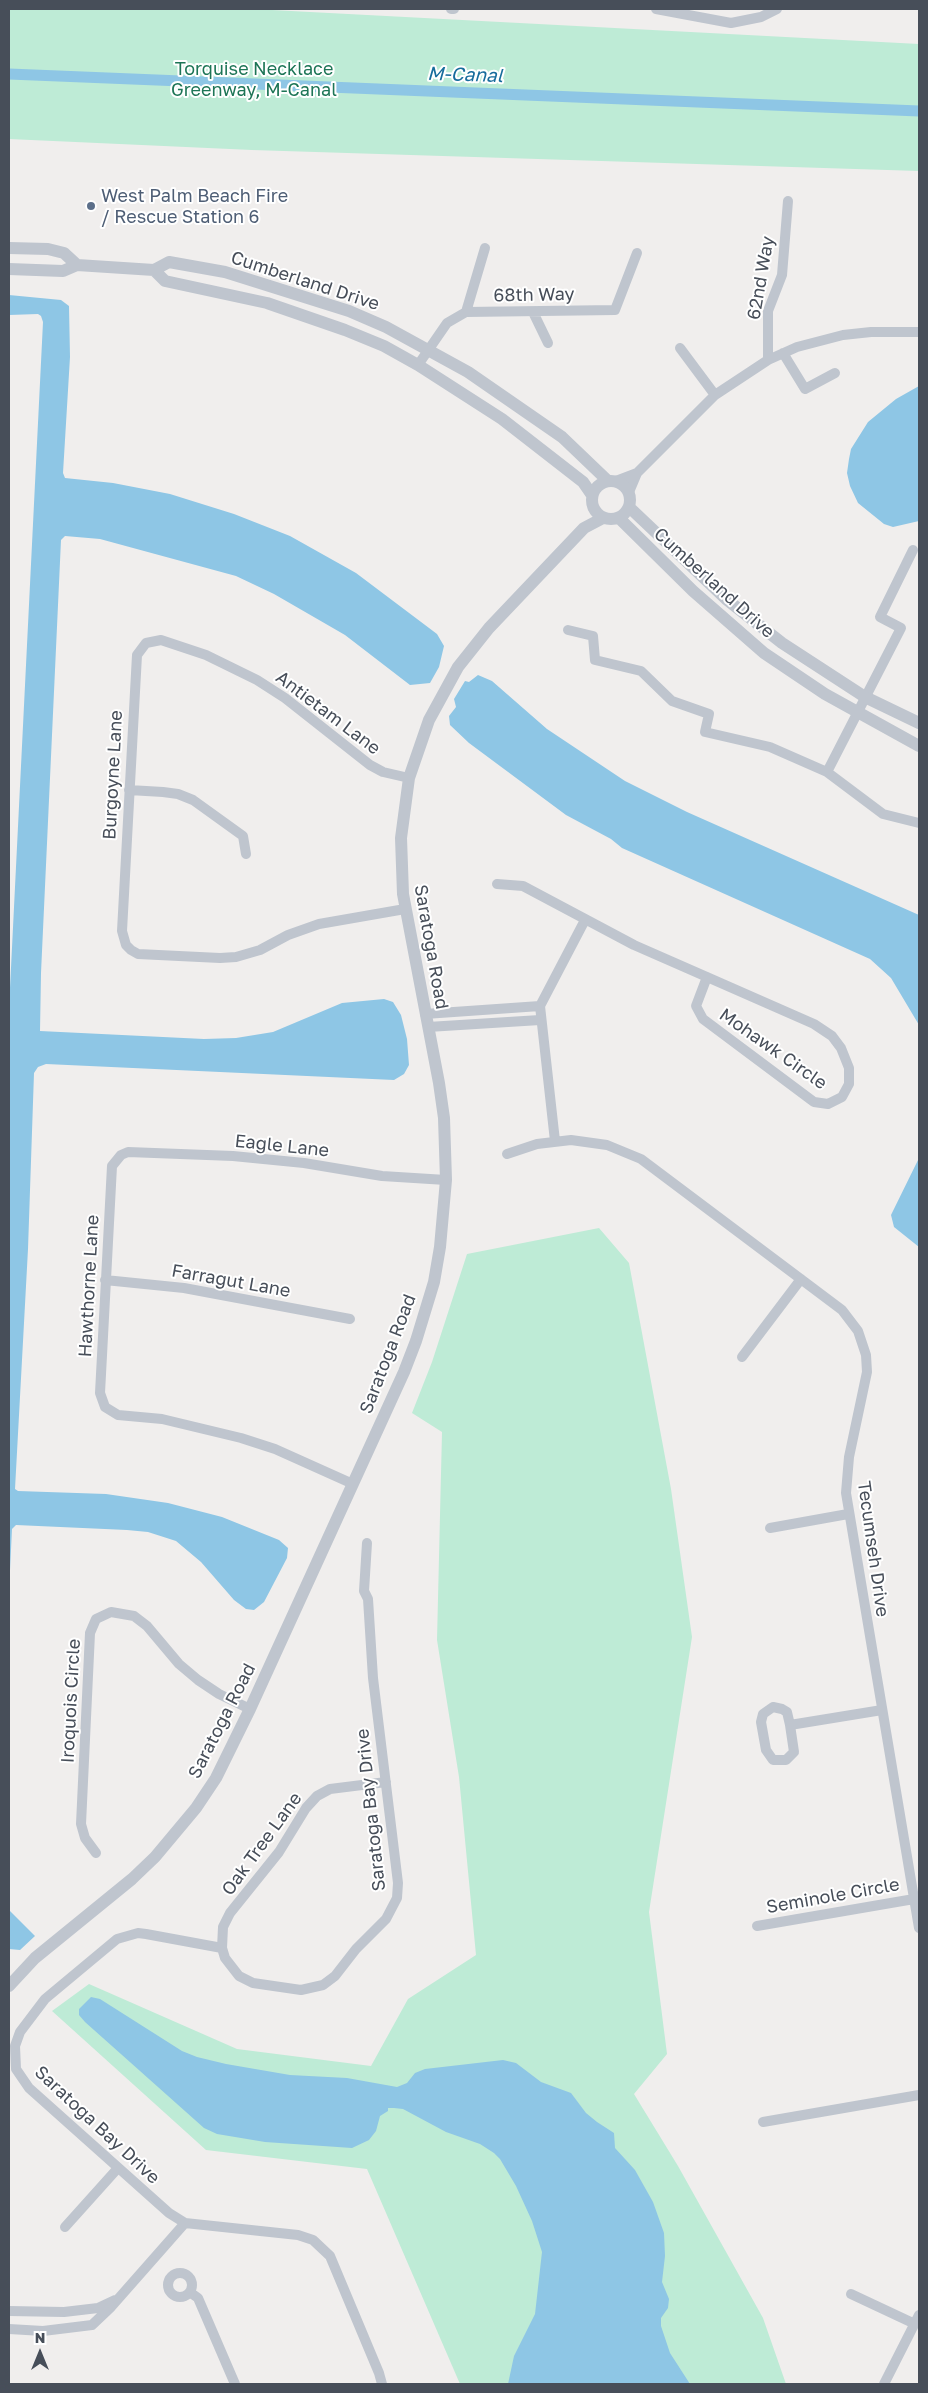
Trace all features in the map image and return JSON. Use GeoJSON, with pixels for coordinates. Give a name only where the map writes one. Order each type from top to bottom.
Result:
{"type":"FeatureCollection","features":[{"type":"Feature","properties":{"kind":"street"},"geometry":{"type":"LineString","coordinates":[[656,9],[732,23],[760,17],[777,9]]}},
{"type":"Feature","properties":{"kind":"street","name":"62nd Way"},"geometry":{"type":"LineString","coordinates":[[768,360],[768,311],[782,275],[788,201]]}},
{"type":"Feature","properties":{"kind":"street"},"geometry":{"type":"LineString","coordinates":[[9,248],[48,249],[64,253],[77,265]]}},
{"type":"Feature","properties":{"kind":"street"},"geometry":{"type":"LineString","coordinates":[[418,364],[447,323],[466,312],[485,248]]}},
{"type":"Feature","properties":{"kind":"street","name":"68th Way"},"geometry":{"type":"LineString","coordinates":[[466,312],[615,310],[637,253]]}},
{"type":"Feature","properties":{"kind":"street","name":"Cumberland Drive"},"geometry":{"type":"LineString","coordinates":[[9,269],[63,271],[77,265],[154,270],[169,262],[225,272],[349,311],[386,327],[468,372],[562,437],[612,481],[624,486],[629,492]]}},
{"type":"Feature","properties":{"kind":"street","name":"Cumberland Drive"},"geometry":{"type":"LineString","coordinates":[[154,270],[165,281],[267,303],[317,320],[384,346],[418,364],[536,443],[583,482],[598,515],[603,518]]}},
{"type":"Feature","properties":{"kind":"street"},"geometry":{"type":"LineString","coordinates":[[533,312],[548,343]]}},
{"type":"Feature","properties":{"kind":"street"},"geometry":{"type":"LineString","coordinates":[[603,518],[619,518],[629,507],[629,492],[637,473],[715,395],[768,360],[815,341],[842,335],[870,332],[919,331]]}},
{"type":"Feature","properties":{"kind":"street"},"geometry":{"type":"LineString","coordinates":[[680,348],[715,395]]}},
{"type":"Feature","properties":{"kind":"street"},"geometry":{"type":"LineString","coordinates":[[783,353],[804,389],[835,373]]}},
{"type":"Feature","properties":{"kind":"street"},"geometry":{"type":"LineString","coordinates":[[592,500],[598,486],[637,473]]}},
{"type":"Feature","properties":{"kind":"street","name":"Saratoga Road"},"geometry":{"type":"LineString","coordinates":[[584,528],[592,500]]}},
{"type":"Feature","properties":{"kind":"street","name":"Cumberland Drive"},"geometry":{"type":"LineString","coordinates":[[629,507],[726,598],[782,644],[865,697],[919,723]]}},
{"type":"Feature","properties":{"kind":"street","name":"Saratoga Road"},"geometry":{"type":"LineString","coordinates":[[9,1986],[36,1958],[132,1879],[176,1833],[216,1778],[250,1709],[404,1372],[427,1308],[440,1247],[446,1180],[444,1118],[405,909],[400,866],[400,838],[409,778],[429,720],[458,667],[490,628],[584,528],[603,518]]}},
{"type":"Feature","properties":{"kind":"street","name":"Cumberland Drive"},"geometry":{"type":"LineString","coordinates":[[619,518],[692,591],[736,631],[824,694],[892,733],[919,746]]}},
{"type":"Feature","properties":{"kind":"street"},"geometry":{"type":"LineString","coordinates":[[827,772],[901,628],[880,617],[913,550]]}},
{"type":"Feature","properties":{"kind":"street"},"geometry":{"type":"LineString","coordinates":[[568,630],[593,636],[596,660],[640,671],[672,701],[709,714],[705,732],[770,747],[827,772],[883,814],[919,823]]}},
{"type":"Feature","properties":{"kind":"street","name":"Antietam Lane"},"geometry":{"type":"LineString","coordinates":[[146,644],[153,640],[168,642],[236,669],[285,698],[370,765],[383,772],[409,778]]}},
{"type":"Feature","properties":{"kind":"street","name":"Burgoyne Lane"},"geometry":{"type":"LineString","coordinates":[[146,644],[137,655],[135,662],[123,912],[123,938],[131,950],[138,954],[220,958],[244,955],[319,924],[405,909]]}},
{"type":"Feature","properties":{"kind":"street"},"geometry":{"type":"LineString","coordinates":[[129,790],[171,793],[193,800],[243,836],[246,854]]}},
{"type":"Feature","properties":{"kind":"street","name":"Mohawk Circle"},"geometry":{"type":"LineString","coordinates":[[497,884],[523,886],[634,945],[707,977],[814,1024],[832,1036],[845,1054],[849,1068],[849,1084],[842,1097],[828,1104],[814,1102],[703,1019],[696,1006],[707,977]]}},
{"type":"Feature","properties":{"kind":"street"},"geometry":{"type":"LineString","coordinates":[[555,1141],[540,1020],[540,1006],[585,920]]}},
{"type":"Feature","properties":{"kind":"street"},"geometry":{"type":"LineString","coordinates":[[427,1020],[540,1006]]}},
{"type":"Feature","properties":{"kind":"street"},"geometry":{"type":"LineString","coordinates":[[427,1020],[540,1020]]}},
{"type":"Feature","properties":{"kind":"street","name":"Tecumseh Drive"},"geometry":{"type":"LineString","coordinates":[[507,1154],[555,1141],[589,1141],[607,1145],[641,1159],[848,1316],[862,1338],[866,1355],[866,1381],[846,1471],[848,1514],[919,1928]]}},
{"type":"Feature","properties":{"kind":"street","name":"Eagle Lane"},"geometry":{"type":"LineString","coordinates":[[116,1160],[128,1152],[233,1156],[304,1163],[382,1176],[446,1180]]}},
{"type":"Feature","properties":{"kind":"street","name":"Hawthorne Lane"},"geometry":{"type":"LineString","coordinates":[[116,1160],[110,1174],[101,1401],[111,1412],[206,1428],[275,1449],[353,1484]]}},
{"type":"Feature","properties":{"kind":"street"},"geometry":{"type":"LineString","coordinates":[[742,1357],[801,1279]]}},
{"type":"Feature","properties":{"kind":"street","name":"Farragut Lane"},"geometry":{"type":"LineString","coordinates":[[105,1280],[184,1288],[350,1319]]}},
{"type":"Feature","properties":{"kind":"street"},"geometry":{"type":"LineString","coordinates":[[770,1528],[848,1514]]}},
{"type":"Feature","properties":{"kind":"street","name":"Saratoga Bay Drive"},"geometry":{"type":"LineString","coordinates":[[367,1543],[364,1591],[368,1599],[373,1678],[398,1882],[397,1898],[386,1919],[356,1949],[335,1976],[323,1985],[308,1990],[253,1983],[234,1971],[225,1958],[222,1948],[138,1933],[117,1939],[45,1999],[17,2039],[15,2062],[24,2082],[169,2213],[185,2223],[298,2236],[319,2244],[333,2262],[382,2384]]}},
{"type":"Feature","properties":{"kind":"street","name":"Iroquois Circle"},"geometry":{"type":"LineString","coordinates":[[96,1853],[85,1838],[81,1824],[90,1632],[96,1619],[111,1612],[134,1616],[147,1626],[179,1664],[198,1680],[220,1694],[250,1709]]}},
{"type":"Feature","properties":{"kind":"street"},"geometry":{"type":"LineString","coordinates":[[773,1707],[782,1709],[787,1712],[790,1726],[794,1752],[786,1760],[774,1760],[766,1750],[761,1722],[763,1714],[773,1707]]}},
{"type":"Feature","properties":{"kind":"street"},"geometry":{"type":"LineString","coordinates":[[790,1726],[882,1710]]}},
{"type":"Feature","properties":{"kind":"street","name":"Oak Tree Lane"},"geometry":{"type":"LineString","coordinates":[[222,1948],[222,1934],[226,1920],[279,1852],[311,1802],[330,1790],[386,1782]]}},
{"type":"Feature","properties":{"kind":"street","name":"Seminole Circle"},"geometry":{"type":"LineString","coordinates":[[757,1926],[914,1899]]}},
{"type":"Feature","properties":{"kind":"street"},"geometry":{"type":"LineString","coordinates":[[763,2122],[919,2095]]}},
{"type":"Feature","properties":{"kind":"street"},"geometry":{"type":"LineString","coordinates":[[65,2227],[118,2168]]}},
{"type":"Feature","properties":{"kind":"street"},"geometry":{"type":"LineString","coordinates":[[9,2329],[42,2331],[92,2325],[111,2307],[185,2223]]}},
{"type":"Feature","properties":{"kind":"street"},"geometry":{"type":"LineString","coordinates":[[191,2292],[198,2298],[235,2384]]}},
{"type":"Feature","properties":{"kind":"street"},"geometry":{"type":"LineString","coordinates":[[851,2294],[917,2320],[884,2384]]}},
{"type":"Feature","properties":{"kind":"street"},"geometry":{"type":"LineString","coordinates":[[9,2310],[64,2312],[98,2308],[116,2300]]}},
{"type":"Feature","properties":{"kind":"green space","name":"Torquise Necklace Greenway, M-Canal"},"geometry":{"type":"Polygon","coordinates":[[[9,9],[253,9],[919,44],[919,171],[252,150],[9,139],[9,9]]]}},
{"type":"Feature","properties":{"kind":"green space"},"geometry":{"type":"Polygon","coordinates":[[[599,1228],[629,1263],[671,1489],[692,1637],[649,1912],[667,2054],[634,2094],[678,2166],[763,2318],[786,2384],[460,2384],[367,2169],[206,2150],[52,2011],[89,1984],[237,2049],[371,2066],[408,1999],[476,1955],[459,1777],[437,1640],[442,1432],[412,1413],[432,1362],[467,1254],[599,1228]]]}},
{"type":"Feature","properties":{"kind":"water"},"geometry":{"type":"Polygon","coordinates":[[[9,295],[61,300],[69,306],[70,357],[63,473],[65,478],[113,483],[170,494],[234,514],[290,536],[356,573],[437,634],[444,646],[439,667],[430,683],[410,685],[345,635],[274,594],[236,576],[100,539],[65,536],[61,540],[40,1031],[204,1039],[236,1038],[273,1032],[342,1003],[384,999],[393,1002],[401,1015],[407,1039],[409,1065],[404,1074],[394,1080],[46,1064],[38,1067],[34,1073],[28,1249],[15,1489],[18,1491],[106,1494],[168,1503],[222,1517],[279,1540],[288,1548],[287,1558],[264,1602],[254,1610],[246,1609],[234,1600],[201,1562],[176,1541],[148,1532],[127,1530],[16,1525],[12,1529],[9,1591],[9,1008],[43,322],[38,314],[9,315],[9,295]]]}},
{"type":"Feature","properties":{"kind":"water"},"geometry":{"type":"Polygon","coordinates":[[[919,386],[919,521],[893,527],[884,524],[858,503],[850,486],[847,473],[849,459],[851,449],[868,422],[896,399],[919,386]]]}},
{"type":"Feature","properties":{"kind":"water"},"geometry":{"type":"Polygon","coordinates":[[[478,675],[492,681],[547,729],[625,781],[687,812],[919,915],[919,1025],[891,978],[870,959],[622,848],[611,839],[566,815],[469,743],[450,725],[449,716],[456,707],[454,699],[465,681],[469,682],[478,675]]]}},
{"type":"Feature","properties":{"kind":"water"},"geometry":{"type":"Polygon","coordinates":[[[919,1158],[919,1247],[894,1227],[891,1215],[919,1158]]]}},
{"type":"Feature","properties":{"kind":"water"},"geometry":{"type":"Polygon","coordinates":[[[9,1910],[35,1936],[20,1950],[9,1949],[9,1910]]]}},
{"type":"Feature","properties":{"kind":"water"},"geometry":{"type":"Polygon","coordinates":[[[91,1997],[100,1999],[182,2051],[197,2057],[226,2064],[290,2075],[347,2078],[397,2087],[407,2083],[415,2073],[425,2069],[503,2060],[516,2063],[541,2082],[571,2093],[586,2113],[614,2133],[615,2148],[635,2170],[653,2202],[664,2233],[665,2256],[662,2282],[669,2299],[668,2308],[661,2318],[661,2326],[670,2353],[690,2384],[508,2384],[514,2356],[535,2314],[542,2252],[532,2221],[516,2186],[500,2159],[494,2153],[480,2144],[446,2132],[403,2109],[394,2108],[388,2108],[388,2111],[380,2116],[376,2131],[369,2140],[352,2148],[265,2142],[217,2134],[204,2128],[85,2022],[79,2015],[79,2009],[91,1997]]]}},
{"type":"Feature","properties":{"kind":"waterway","name":"M-Canal"},"geometry":{"type":"LineString","coordinates":[[9,74],[919,111]]}},
{"type":"Feature","properties":{"kind":"place","name":"West Palm Beach Fire / Rescue Station 6"},"geometry":{"type":"Point","coordinates":[91,206]}}]}
